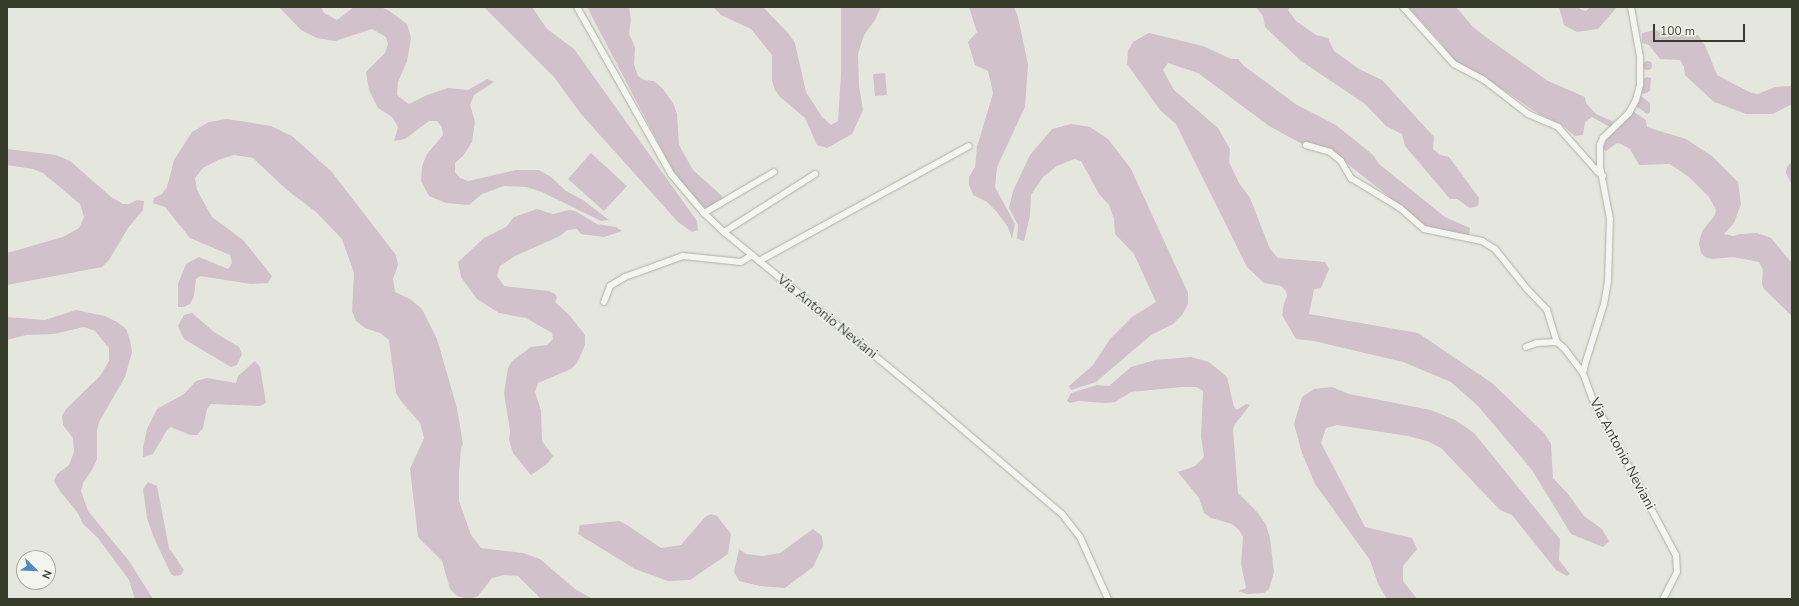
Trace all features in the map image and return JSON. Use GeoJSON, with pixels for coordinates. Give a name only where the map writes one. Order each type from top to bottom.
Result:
{"type":"FeatureCollection","features":[{"type":"Feature","properties":{"kind":"street","name":"Via Antonio Neviani"},"geometry":{"type":"LineString","coordinates":[[578,7],[671,174],[704,213],[752,256],[926,398],[1062,514],[1080,537],[1108,599]]}},
{"type":"Feature","properties":{"kind":"street"},"geometry":{"type":"LineString","coordinates":[[1403,7],[1454,64],[1484,80],[1528,114],[1558,128],[1603,176]]}},
{"type":"Feature","properties":{"kind":"street"},"geometry":{"type":"LineString","coordinates":[[1584,374],[1585,364],[1604,304],[1608,281],[1610,219],[1603,176],[1600,167],[1599,153],[1601,141],[1629,113],[1636,100],[1640,85],[1640,57],[1631,7]]}},
{"type":"Feature","properties":{"kind":"street"},"geometry":{"type":"LineString","coordinates":[[1306,145],[1330,152],[1341,161],[1351,178],[1400,208],[1424,229],[1434,233],[1482,241],[1494,248],[1526,289],[1547,310],[1556,342],[1537,343],[1526,347]]}},
{"type":"Feature","properties":{"kind":"street"},"geometry":{"type":"LineString","coordinates":[[759,261],[910,176],[969,146]]}},
{"type":"Feature","properties":{"kind":"street"},"geometry":{"type":"LineString","coordinates":[[704,213],[774,172]]}},
{"type":"Feature","properties":{"kind":"street"},"geometry":{"type":"LineString","coordinates":[[724,232],[815,174]]}},
{"type":"Feature","properties":{"kind":"street"},"geometry":{"type":"LineString","coordinates":[[604,302],[610,286],[625,277],[684,256],[741,262],[752,256]]}},
{"type":"Feature","properties":{"kind":"street","name":"Via Antonio Neviani"},"geometry":{"type":"LineString","coordinates":[[1556,342],[1564,348],[1584,374],[1592,398],[1677,557],[1677,572],[1663,599]]}},
{"type":"Feature","properties":{"kind":"shaded area"},"geometry":{"type":"Polygon","coordinates":[[[279,7],[321,7],[324,13],[337,20],[354,7],[380,7],[388,10],[407,24],[411,38],[407,61],[398,82],[397,95],[409,104],[427,95],[448,88],[468,90],[487,79],[494,82],[474,95],[470,105],[475,122],[472,142],[463,156],[455,163],[455,172],[460,178],[468,181],[516,170],[539,170],[551,177],[566,191],[583,200],[609,220],[601,221],[542,192],[526,187],[504,186],[482,194],[469,205],[446,203],[429,196],[421,181],[422,166],[427,154],[443,135],[442,127],[437,121],[429,121],[405,139],[394,141],[398,127],[392,117],[378,108],[369,90],[366,72],[385,53],[388,44],[386,37],[372,29],[335,41],[317,38],[301,30],[279,7]]]}},
{"type":"Feature","properties":{"kind":"shaded area"},"geometry":{"type":"Polygon","coordinates":[[[484,7],[532,7],[547,29],[574,49],[697,221],[698,230],[692,232],[678,222],[581,114],[554,77],[484,7]]]}},
{"type":"Feature","properties":{"kind":"shaded area"},"geometry":{"type":"Polygon","coordinates":[[[587,7],[629,7],[631,19],[629,34],[635,47],[634,65],[638,76],[644,80],[654,81],[663,89],[673,103],[677,114],[679,145],[693,170],[722,196],[722,200],[707,210],[702,208],[674,173],[587,7]]]}},
{"type":"Feature","properties":{"kind":"shaded area"},"geometry":{"type":"Polygon","coordinates":[[[713,7],[763,7],[788,33],[795,43],[806,92],[822,117],[831,125],[838,121],[841,75],[841,7],[881,7],[875,20],[864,35],[858,54],[859,86],[863,110],[852,134],[827,148],[817,145],[805,118],[780,97],[775,90],[772,80],[772,55],[751,29],[721,15],[713,7]]]}},
{"type":"Feature","properties":{"kind":"shaded area"},"geometry":{"type":"Polygon","coordinates":[[[969,7],[1014,7],[1018,17],[1028,65],[1025,107],[997,167],[995,187],[1015,224],[1012,239],[1008,227],[996,211],[987,202],[973,195],[969,185],[969,177],[975,167],[977,147],[993,93],[988,71],[975,65],[968,42],[977,32],[969,7]]]}},
{"type":"Feature","properties":{"kind":"shaded area"},"geometry":{"type":"Polygon","coordinates":[[[1256,7],[1290,7],[1288,10],[1296,21],[1316,35],[1328,38],[1334,51],[1359,69],[1382,80],[1434,137],[1433,149],[1440,155],[1449,157],[1479,198],[1478,206],[1470,208],[1457,199],[1450,199],[1405,146],[1402,134],[1386,126],[1365,104],[1301,61],[1265,27],[1263,16],[1256,7]]]}},
{"type":"Feature","properties":{"kind":"shaded area"},"geometry":{"type":"Polygon","coordinates":[[[1408,7],[1456,7],[1473,27],[1487,38],[1548,81],[1585,97],[1586,103],[1596,114],[1614,122],[1610,127],[1592,117],[1585,122],[1583,135],[1575,136],[1561,124],[1539,114],[1490,81],[1454,61],[1442,44],[1408,7]]]}},
{"type":"Feature","properties":{"kind":"shaded area"},"geometry":{"type":"Polygon","coordinates":[[[1559,7],[1578,7],[1586,11],[1590,7],[1617,7],[1598,29],[1577,32],[1564,25],[1559,7]]]}},
{"type":"Feature","properties":{"kind":"shaded area"},"geometry":{"type":"Polygon","coordinates":[[[1655,30],[1669,35],[1698,35],[1705,45],[1717,75],[1751,93],[1758,94],[1775,87],[1792,86],[1792,104],[1773,114],[1746,114],[1714,102],[1685,75],[1684,67],[1680,60],[1660,59],[1649,45],[1642,43],[1642,33],[1655,30]]]}},
{"type":"Feature","properties":{"kind":"shaded area"},"geometry":{"type":"Polygon","coordinates":[[[1149,33],[1203,46],[1231,59],[1238,59],[1244,66],[1297,105],[1336,125],[1373,155],[1379,164],[1445,217],[1470,228],[1469,236],[1430,229],[1417,221],[1405,209],[1338,155],[1313,150],[1269,126],[1198,73],[1168,63],[1163,70],[1174,90],[1218,128],[1230,149],[1229,162],[1239,183],[1250,198],[1270,249],[1278,258],[1325,262],[1329,269],[1321,288],[1314,289],[1309,314],[1418,333],[1492,383],[1544,433],[1551,444],[1553,478],[1568,494],[1584,516],[1602,529],[1609,541],[1603,547],[1571,534],[1532,470],[1479,407],[1451,382],[1403,362],[1314,341],[1296,339],[1282,315],[1287,296],[1286,291],[1281,286],[1264,283],[1247,267],[1176,124],[1160,110],[1127,64],[1128,51],[1133,42],[1149,33]]]}},
{"type":"Feature","properties":{"kind":"shaded area"},"geometry":{"type":"Polygon","coordinates":[[[1645,61],[1649,61],[1651,65],[1649,69],[1645,69],[1643,67],[1643,63],[1645,61]]]}},
{"type":"Feature","properties":{"kind":"shaded area"},"geometry":{"type":"Polygon","coordinates":[[[885,73],[887,95],[875,96],[873,74],[885,73]]]}},
{"type":"Feature","properties":{"kind":"shaded area"},"geometry":{"type":"Polygon","coordinates":[[[1647,77],[1651,78],[1650,91],[1644,94],[1642,93],[1644,79],[1647,77]]]}},
{"type":"Feature","properties":{"kind":"shaded area"},"geometry":{"type":"Polygon","coordinates":[[[1641,96],[1650,103],[1650,112],[1647,114],[1636,106],[1641,96]]]}},
{"type":"Feature","properties":{"kind":"shaded area"},"geometry":{"type":"Polygon","coordinates":[[[1633,111],[1646,120],[1647,127],[1686,139],[1712,156],[1738,182],[1741,204],[1734,223],[1724,234],[1733,236],[1757,233],[1771,238],[1791,262],[1792,316],[1763,288],[1763,270],[1759,262],[1733,257],[1712,259],[1705,257],[1701,253],[1699,244],[1700,238],[1703,230],[1715,215],[1716,210],[1709,197],[1689,177],[1670,164],[1639,165],[1630,149],[1621,144],[1617,143],[1606,151],[1603,149],[1606,140],[1623,124],[1633,111]]]}},
{"type":"Feature","properties":{"kind":"shaded area"},"geometry":{"type":"Polygon","coordinates":[[[227,119],[271,126],[292,136],[331,171],[396,255],[398,265],[393,279],[395,292],[410,299],[422,309],[437,339],[457,408],[463,444],[461,448],[459,473],[459,501],[471,535],[481,548],[523,553],[540,559],[575,589],[593,599],[541,599],[518,576],[504,575],[492,578],[478,596],[469,599],[457,596],[450,589],[442,561],[418,537],[410,469],[424,438],[420,423],[396,393],[389,340],[380,333],[365,328],[356,321],[352,311],[354,273],[342,239],[316,212],[287,190],[253,158],[234,155],[218,160],[203,168],[195,178],[197,190],[212,217],[243,240],[272,276],[268,283],[251,284],[200,276],[196,279],[194,296],[190,304],[184,307],[178,307],[178,284],[186,264],[199,257],[228,269],[232,263],[230,255],[190,238],[165,207],[153,203],[154,198],[162,194],[167,187],[174,160],[192,132],[209,122],[227,119]]]}},
{"type":"Feature","properties":{"kind":"shaded area"},"geometry":{"type":"Polygon","coordinates":[[[1071,124],[1090,127],[1108,139],[1131,169],[1188,293],[1188,304],[1182,315],[1173,324],[1151,335],[1096,382],[1071,390],[1069,386],[1093,365],[1110,339],[1132,317],[1156,302],[1134,254],[1115,234],[1114,219],[1109,205],[1099,194],[1081,161],[1074,159],[1057,166],[1043,177],[1031,195],[1030,216],[1024,241],[1017,239],[1018,225],[1009,208],[1013,191],[1030,155],[1052,129],[1071,124]]]}},
{"type":"Feature","properties":{"kind":"shaded area"},"geometry":{"type":"Polygon","coordinates":[[[7,149],[56,155],[70,161],[111,197],[123,204],[129,204],[137,200],[144,201],[143,210],[128,228],[109,260],[102,267],[7,285],[7,253],[63,237],[79,228],[84,217],[80,204],[43,173],[33,169],[7,165],[7,149]]]}},
{"type":"Feature","properties":{"kind":"shaded area"},"geometry":{"type":"Polygon","coordinates":[[[591,153],[627,186],[604,211],[568,179],[591,153]]]}},
{"type":"Feature","properties":{"kind":"shaded area"},"geometry":{"type":"Polygon","coordinates":[[[1792,161],[1792,185],[1786,173],[1787,167],[1792,161]]]}},
{"type":"Feature","properties":{"kind":"shaded area"},"geometry":{"type":"Polygon","coordinates":[[[537,209],[553,214],[569,210],[575,211],[597,224],[616,227],[622,231],[604,237],[581,234],[577,229],[567,230],[560,236],[515,256],[500,266],[497,276],[504,286],[549,291],[555,294],[557,298],[555,302],[570,316],[585,335],[585,345],[577,363],[571,369],[538,383],[535,392],[541,411],[542,441],[553,456],[547,464],[531,475],[513,453],[509,440],[510,431],[504,393],[508,368],[512,361],[531,347],[547,345],[553,339],[552,333],[526,318],[499,313],[477,299],[461,277],[458,262],[484,238],[506,227],[514,217],[537,209]]]}},
{"type":"Feature","properties":{"kind":"shaded area"},"geometry":{"type":"Polygon","coordinates":[[[76,310],[105,316],[117,322],[126,329],[130,340],[132,352],[125,377],[99,422],[97,431],[97,459],[92,470],[83,483],[81,491],[88,511],[129,561],[153,599],[135,599],[129,580],[98,538],[83,524],[77,512],[54,481],[57,474],[69,465],[74,452],[73,438],[63,425],[62,416],[66,409],[100,376],[109,361],[109,348],[95,331],[84,327],[54,334],[26,335],[7,340],[7,317],[45,320],[76,310]]]}},
{"type":"Feature","properties":{"kind":"shaded area"},"geometry":{"type":"Polygon","coordinates":[[[192,313],[214,332],[239,347],[242,354],[237,365],[231,367],[184,339],[178,326],[184,315],[192,313]]]}},
{"type":"Feature","properties":{"kind":"shaded area"},"geometry":{"type":"Polygon","coordinates":[[[1191,357],[1209,362],[1227,377],[1234,407],[1237,410],[1246,404],[1250,405],[1235,424],[1233,430],[1238,493],[1258,513],[1266,525],[1270,538],[1274,572],[1269,589],[1264,593],[1247,594],[1238,591],[1246,588],[1241,564],[1243,537],[1239,530],[1232,524],[1211,518],[1204,513],[1199,498],[1178,472],[1195,466],[1204,457],[1201,436],[1203,391],[1196,387],[1182,387],[1131,392],[1115,402],[1105,403],[1079,401],[1070,403],[1067,401],[1071,393],[1097,385],[1109,386],[1131,367],[1155,360],[1191,357]]]}},
{"type":"Feature","properties":{"kind":"shaded area"},"geometry":{"type":"Polygon","coordinates":[[[255,361],[260,367],[266,403],[260,406],[211,404],[207,409],[203,428],[197,435],[190,435],[171,427],[167,430],[153,454],[143,457],[143,447],[147,429],[157,409],[184,394],[196,381],[207,378],[236,383],[238,376],[255,361]]]}},
{"type":"Feature","properties":{"kind":"shaded area"},"geometry":{"type":"Polygon","coordinates":[[[1332,387],[1349,394],[1431,410],[1455,420],[1474,433],[1560,539],[1559,560],[1570,574],[1567,576],[1556,570],[1512,515],[1500,510],[1441,448],[1427,441],[1408,436],[1337,425],[1326,428],[1321,443],[1365,527],[1412,538],[1417,549],[1403,566],[1403,581],[1417,599],[1387,599],[1378,584],[1370,560],[1315,484],[1302,453],[1294,424],[1302,397],[1314,389],[1332,387]]]}},
{"type":"Feature","properties":{"kind":"shaded area"},"geometry":{"type":"Polygon","coordinates":[[[148,482],[157,486],[169,548],[184,570],[181,575],[174,576],[171,574],[154,538],[147,518],[143,489],[148,482]]]}},
{"type":"Feature","properties":{"kind":"shaded area"},"geometry":{"type":"Polygon","coordinates":[[[711,514],[717,516],[731,534],[728,554],[690,580],[668,581],[635,569],[578,534],[580,525],[619,521],[661,548],[681,545],[705,517],[711,514]]]}},
{"type":"Feature","properties":{"kind":"shaded area"},"geometry":{"type":"Polygon","coordinates":[[[813,529],[822,536],[823,546],[813,567],[785,588],[760,586],[739,581],[734,572],[739,549],[746,554],[763,556],[780,553],[813,529]]]}}]}
